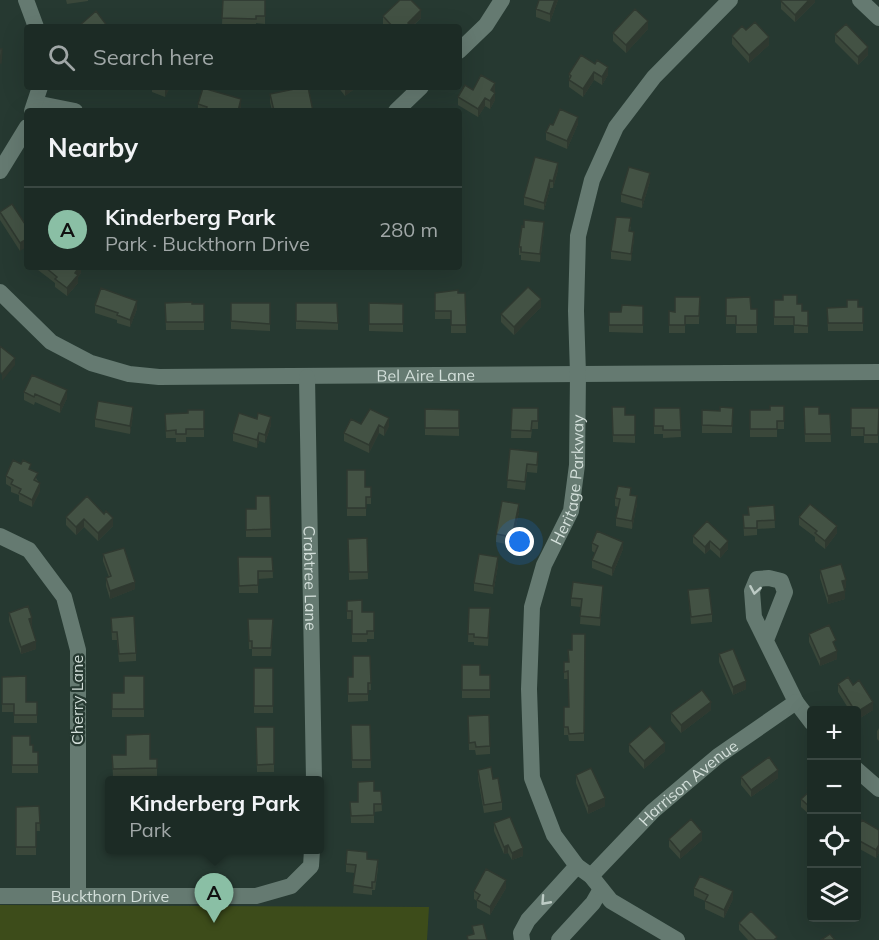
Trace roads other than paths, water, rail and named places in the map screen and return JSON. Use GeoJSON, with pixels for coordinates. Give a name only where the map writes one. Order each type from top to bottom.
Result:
{"type":"FeatureCollection","features":[{"type":"Feature","properties":{"kind":"street"},"geometry":{"type":"LineString","coordinates":[[26,0],[35,24]]}},
{"type":"Feature","properties":{"kind":"street"},"geometry":{"type":"LineString","coordinates":[[462,48],[486,25],[502,0]]}},
{"type":"Feature","properties":{"kind":"street","name":"Heritage Parkway"},"geometry":{"type":"LineString","coordinates":[[677,940],[611,901],[577,866],[554,835],[532,778],[529,689],[532,607],[544,566],[571,511],[577,465],[578,236],[592,180],[616,126],[641,93],[730,0]]}},
{"type":"Feature","properties":{"kind":"street"},"geometry":{"type":"LineString","coordinates":[[860,0],[879,18]]}},
{"type":"Feature","properties":{"kind":"street"},"geometry":{"type":"LineString","coordinates":[[34,107],[39,90]]}},
{"type":"Feature","properties":{"kind":"street"},"geometry":{"type":"LineString","coordinates":[[399,108],[418,90]]}},
{"type":"Feature","properties":{"kind":"street"},"geometry":{"type":"LineString","coordinates":[[0,171],[24,132]]}},
{"type":"Feature","properties":{"kind":"street","name":"Bel Aire Lane"},"geometry":{"type":"LineString","coordinates":[[0,292],[51,342],[91,363],[129,374],[159,377],[879,372]]}},
{"type":"Feature","properties":{"kind":"street","name":"Crabtree Lane"},"geometry":{"type":"LineString","coordinates":[[307,377],[314,776]]}},
{"type":"Feature","properties":{"kind":"street","name":"Cherry Lane"},"geometry":{"type":"LineString","coordinates":[[0,536],[29,550],[64,597],[78,650],[78,896]]}},
{"type":"Feature","properties":{"kind":"street"},"geometry":{"type":"LineString","coordinates":[[766,640],[796,702],[807,716]]}},
{"type":"Feature","properties":{"kind":"street","name":"Harrison Avenue"},"geometry":{"type":"LineString","coordinates":[[559,940],[593,903],[596,883],[653,811],[718,756],[796,702]]}},
{"type":"Feature","properties":{"kind":"street"},"geometry":{"type":"LineString","coordinates":[[861,773],[879,789]]}},
{"type":"Feature","properties":{"kind":"street","name":"Buckthorn Drive"},"geometry":{"type":"LineString","coordinates":[[0,896],[256,896],[291,886],[312,866],[312,854]]}},
{"type":"Feature","properties":{"kind":"street"},"geometry":{"type":"LineString","coordinates":[[522,940],[521,933],[528,921],[577,866]]}},
{"type":"Feature","properties":{"kind":"place","name":"Kinderberg Park"},"geometry":{"type":"Point","coordinates":[214,923]}}]}
